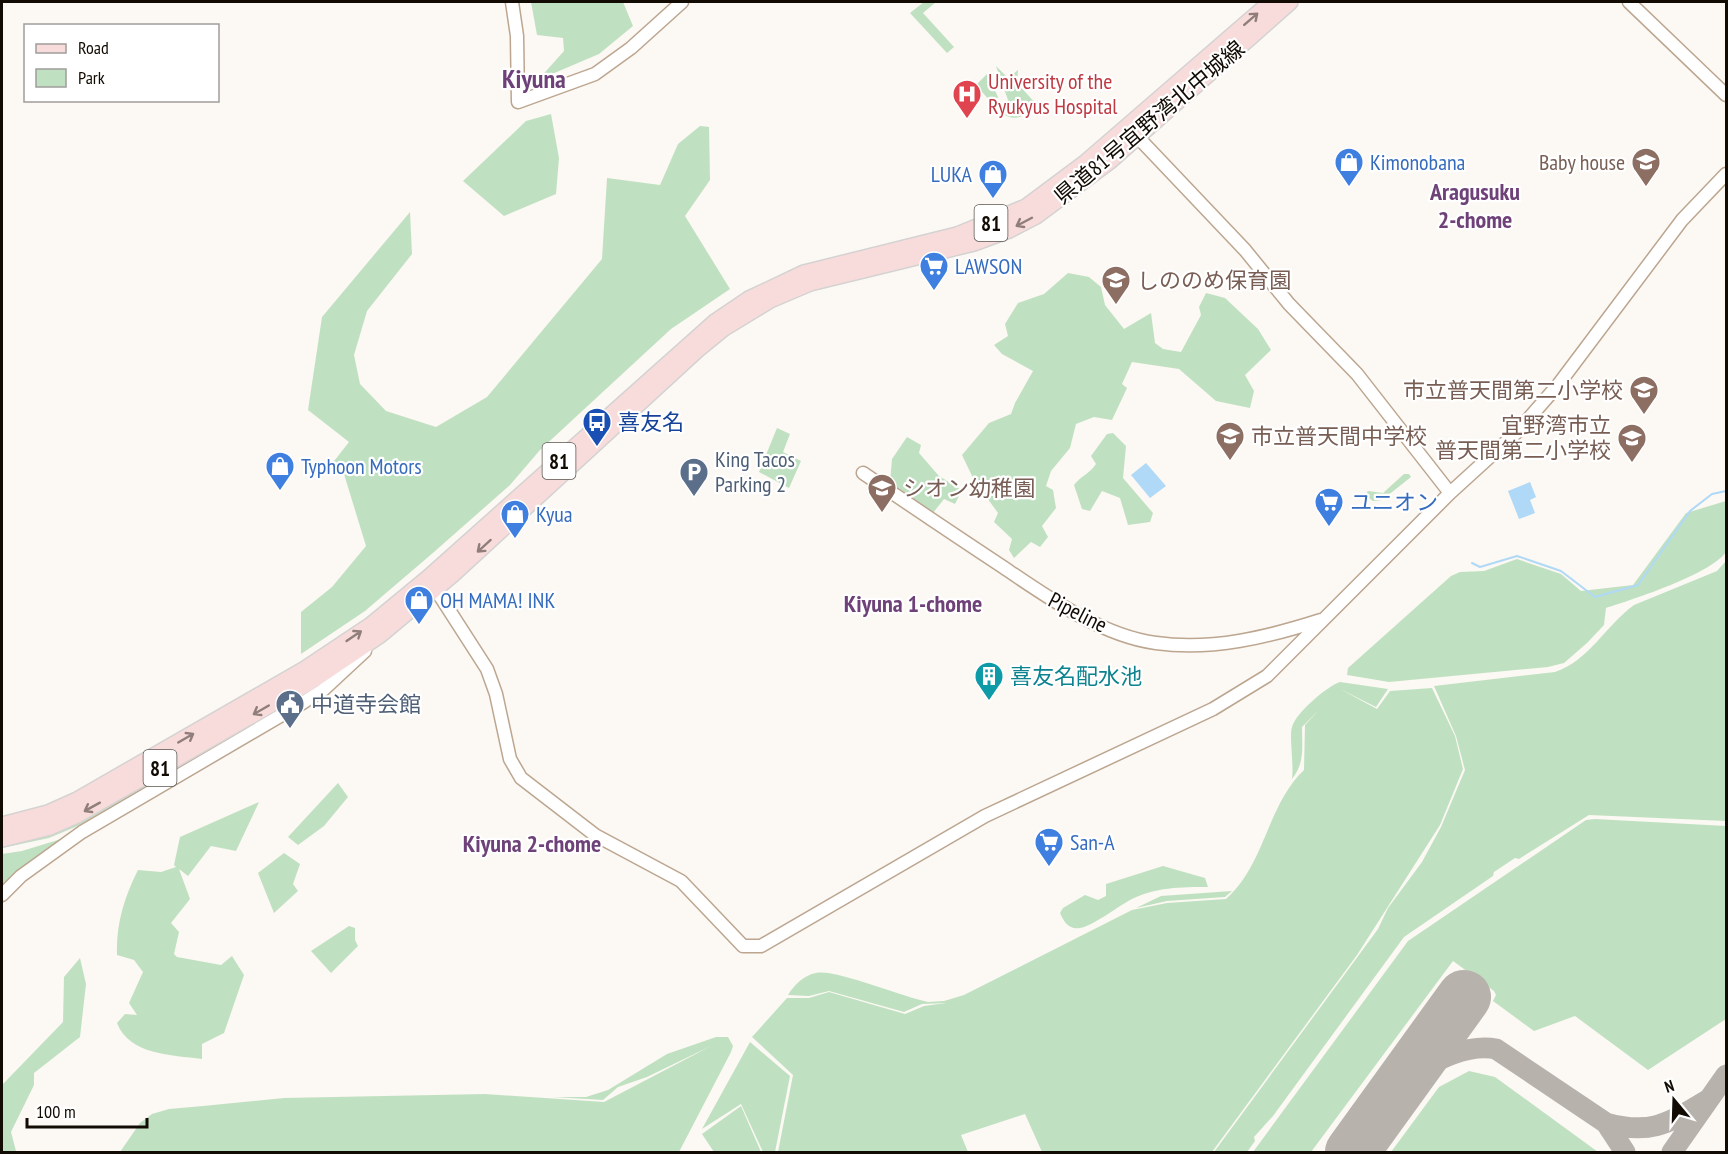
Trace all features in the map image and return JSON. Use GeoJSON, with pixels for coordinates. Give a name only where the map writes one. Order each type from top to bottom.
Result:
{"type":"FeatureCollection","features":[{"type":"Feature","properties":{"kind":"main road","name":"県道81号宜野湾北中城線"},"geometry":{"type":"LineString","coordinates":[[2,825],[48,813],[77,800],[380,635],[432,583],[697,350],[752,310],[790,291],[829,277],[941,252],[1010,230],[1036,216],[1080,185],[1271,2]]}},
{"type":"Feature","properties":{"kind":"main road","name":"県道81号宜野湾北中城線"},"geometry":{"type":"LineString","coordinates":[[1133,132],[1290,2]]}},
{"type":"Feature","properties":{"kind":"main road","name":"県道81号宜野湾北中城線"},"geometry":{"type":"LineString","coordinates":[[2,839],[44,829],[77,815],[309,675],[371,625],[432,583]]}},
{"type":"Feature","properties":{"kind":"street"},"geometry":{"type":"LineString","coordinates":[[512,2],[517,36],[518,102],[595,74],[631,48],[682,2]]}},
{"type":"Feature","properties":{"kind":"street"},"geometry":{"type":"LineString","coordinates":[[1629,2],[1726,95]]}},
{"type":"Feature","properties":{"kind":"street"},"geometry":{"type":"LineString","coordinates":[[1133,132],[1245,250],[1289,304],[1358,374],[1450,493]]}},
{"type":"Feature","properties":{"kind":"street"},"geometry":{"type":"LineString","coordinates":[[432,583],[487,669],[496,694],[510,759],[521,778],[595,835],[681,881],[738,943],[749,948],[760,946],[985,816],[1245,691],[1267,676],[1450,493],[1517,432],[1547,398],[1668,237],[1726,174]]}},
{"type":"Feature","properties":{"kind":"street","name":"Pipeline"},"geometry":{"type":"LineString","coordinates":[[863,473],[1064,608],[1124,634],[1156,643],[1235,642],[1277,634],[1324,618]]}},
{"type":"Feature","properties":{"kind":"street"},"geometry":{"type":"LineString","coordinates":[[2,895],[30,869],[82,832],[304,702],[351,665],[380,635]]}},
{"type":"Feature","properties":{"kind":"street"},"geometry":{"type":"LineString","coordinates":[[304,702],[311,693],[309,675]]}},
{"type":"Feature","properties":{"kind":"green space"},"geometry":{"type":"Polygon","coordinates":[[[531,2],[623,2],[633,26],[599,54],[538,80],[564,51],[563,38],[537,35],[531,2]]]}},
{"type":"Feature","properties":{"kind":"green space"},"geometry":{"type":"Polygon","coordinates":[[[924,2],[936,2],[923,13],[954,47],[947,53],[910,13],[924,2]]]}},
{"type":"Feature","properties":{"kind":"green space"},"geometry":{"type":"Polygon","coordinates":[[[996,66],[1008,78],[1018,70],[1017,83],[1038,106],[1016,118],[1006,116],[1001,112],[1008,100],[996,66]]]}},
{"type":"Feature","properties":{"kind":"green space"},"geometry":{"type":"Polygon","coordinates":[[[987,74],[998,97],[996,101],[990,101],[976,85],[987,74]]]}},
{"type":"Feature","properties":{"kind":"green space"},"geometry":{"type":"Polygon","coordinates":[[[551,114],[559,158],[556,194],[504,216],[463,181],[526,121],[551,114]]]}},
{"type":"Feature","properties":{"kind":"green space"},"geometry":{"type":"Polygon","coordinates":[[[700,126],[709,127],[710,180],[685,216],[730,289],[671,329],[540,450],[510,485],[365,611],[301,654],[301,612],[332,587],[366,546],[344,474],[331,465],[349,442],[308,410],[322,317],[410,212],[412,254],[367,311],[354,355],[360,384],[386,411],[436,427],[487,397],[602,259],[607,178],[660,185],[678,144],[700,126]]]}},
{"type":"Feature","properties":{"kind":"green space"},"geometry":{"type":"Polygon","coordinates":[[[1068,273],[1089,277],[1101,287],[1105,305],[1124,329],[1151,313],[1155,343],[1163,349],[1181,352],[1201,315],[1199,307],[1206,293],[1225,298],[1258,329],[1271,350],[1245,375],[1254,391],[1250,408],[1216,401],[1179,369],[1132,362],[1122,384],[1127,388],[1112,420],[1094,417],[1076,424],[1070,448],[1051,471],[1046,486],[1053,490],[1056,508],[1042,526],[1048,537],[1040,547],[1031,542],[1014,558],[1009,550],[1012,539],[994,522],[998,513],[974,480],[962,455],[989,423],[1011,414],[1033,371],[1002,354],[994,345],[1008,336],[1005,324],[1018,303],[1044,294],[1068,273]]]}},
{"type":"Feature","properties":{"kind":"green space"},"geometry":{"type":"Polygon","coordinates":[[[777,428],[790,434],[783,452],[801,461],[789,488],[759,472],[777,428]]]}},
{"type":"Feature","properties":{"kind":"green space"},"geometry":{"type":"Polygon","coordinates":[[[1113,433],[1126,446],[1123,478],[1153,513],[1150,522],[1128,525],[1120,498],[1102,491],[1090,511],[1082,509],[1074,485],[1096,464],[1091,456],[1107,434],[1113,433]]]}},
{"type":"Feature","properties":{"kind":"green space"},"geometry":{"type":"Polygon","coordinates":[[[907,437],[921,445],[919,453],[939,476],[962,490],[955,504],[944,499],[933,513],[890,482],[892,459],[907,437]]]}},
{"type":"Feature","properties":{"kind":"green space"},"geometry":{"type":"Polygon","coordinates":[[[1404,474],[1409,474],[1411,477],[1382,500],[1373,501],[1365,495],[1368,491],[1383,493],[1404,474]]]}},
{"type":"Feature","properties":{"kind":"green space"},"geometry":{"type":"Polygon","coordinates":[[[1726,501],[1726,552],[1718,560],[1705,569],[1671,585],[1606,608],[1604,625],[1564,663],[1548,667],[1389,682],[1347,675],[1348,668],[1451,576],[1460,572],[1484,571],[1517,559],[1561,574],[1581,591],[1633,585],[1686,513],[1726,501]]]}},
{"type":"Feature","properties":{"kind":"green space"},"geometry":{"type":"Polygon","coordinates":[[[1726,561],[1726,821],[1589,815],[1519,859],[1515,858],[1494,872],[1493,876],[1404,937],[1273,1116],[1254,1137],[1255,1141],[1247,1152],[1214,1152],[1378,929],[1388,908],[1422,862],[1441,827],[1465,770],[1456,736],[1434,686],[1555,672],[1567,667],[1588,651],[1634,605],[1717,571],[1726,561]]]}},
{"type":"Feature","properties":{"kind":"green space"},"geometry":{"type":"Polygon","coordinates":[[[1340,682],[1388,689],[1376,707],[1340,689],[1377,709],[1390,691],[1432,688],[1455,736],[1463,769],[1440,825],[1357,955],[1212,1152],[1042,1152],[1025,1114],[961,1135],[968,1152],[778,1152],[793,1075],[752,1037],[787,998],[809,998],[829,992],[905,1014],[924,1006],[946,1003],[922,1004],[904,1012],[829,991],[809,996],[788,995],[800,981],[812,974],[825,973],[853,979],[928,1002],[944,1001],[964,995],[1132,910],[1167,903],[1226,899],[1249,869],[1282,800],[1304,770],[1305,725],[1319,710],[1302,727],[1301,761],[1292,779],[1292,727],[1305,708],[1327,689],[1340,682]]]}},
{"type":"Feature","properties":{"kind":"green space"},"geometry":{"type":"Polygon","coordinates":[[[300,695],[80,825],[49,838],[2,848],[67,829],[300,695]]]}},
{"type":"Feature","properties":{"kind":"green space"},"geometry":{"type":"Polygon","coordinates":[[[338,783],[348,797],[324,826],[298,845],[288,837],[338,783]]]}},
{"type":"Feature","properties":{"kind":"green space"},"geometry":{"type":"Polygon","coordinates":[[[259,802],[236,851],[211,846],[188,876],[179,869],[190,899],[171,923],[179,932],[174,954],[177,957],[221,965],[232,956],[244,975],[224,1033],[202,1044],[202,1059],[153,1052],[131,1042],[117,1023],[125,1014],[137,1015],[129,1003],[143,972],[134,960],[117,955],[122,911],[138,870],[161,872],[176,867],[174,865],[180,837],[259,802]]]}},
{"type":"Feature","properties":{"kind":"green space"},"geometry":{"type":"Polygon","coordinates":[[[1586,820],[1726,826],[1726,1019],[1648,1070],[1575,1016],[1534,1031],[1493,1001],[1496,995],[1494,991],[1453,961],[1311,1152],[1253,1152],[1408,941],[1586,820]]]}},
{"type":"Feature","properties":{"kind":"green space"},"geometry":{"type":"Polygon","coordinates":[[[61,839],[2,886],[2,854],[22,851],[61,839]]]}},
{"type":"Feature","properties":{"kind":"green space"},"geometry":{"type":"Polygon","coordinates":[[[284,853],[300,864],[293,884],[298,891],[274,913],[258,873],[284,853]]]}},
{"type":"Feature","properties":{"kind":"green space"},"geometry":{"type":"Polygon","coordinates":[[[1163,866],[1205,878],[1208,887],[1149,892],[1080,928],[1070,927],[1060,913],[1063,908],[1085,895],[1098,900],[1106,896],[1106,884],[1163,866]]]}},
{"type":"Feature","properties":{"kind":"green space"},"geometry":{"type":"Polygon","coordinates":[[[1232,891],[1225,897],[1167,901],[1136,908],[1161,896],[1232,891]]]}},
{"type":"Feature","properties":{"kind":"green space"},"geometry":{"type":"Polygon","coordinates":[[[349,926],[355,928],[355,940],[358,946],[331,973],[311,951],[349,926]]]}},
{"type":"Feature","properties":{"kind":"green space"},"geometry":{"type":"Polygon","coordinates":[[[80,958],[86,984],[80,1037],[34,1073],[34,1085],[11,1132],[16,1151],[26,1152],[2,1152],[2,1085],[63,1022],[64,977],[80,958]]]}},
{"type":"Feature","properties":{"kind":"green space"},"geometry":{"type":"Polygon","coordinates":[[[716,1037],[728,1037],[733,1046],[679,1152],[120,1152],[140,1123],[152,1114],[169,1109],[284,1098],[485,1094],[604,1102],[711,1046],[647,1077],[618,1087],[603,1100],[553,1097],[586,1097],[608,1090],[667,1054],[716,1037]]]}},
{"type":"Feature","properties":{"kind":"green space"},"geometry":{"type":"Polygon","coordinates":[[[750,1042],[790,1076],[775,1152],[763,1152],[741,1104],[702,1129],[750,1042]]]}},
{"type":"Feature","properties":{"kind":"green space"},"geometry":{"type":"Polygon","coordinates":[[[1469,1071],[1495,1077],[1598,1152],[1391,1152],[1439,1087],[1469,1071]]]}},
{"type":"Feature","properties":{"kind":"green space"},"geometry":{"type":"Polygon","coordinates":[[[741,1106],[761,1152],[714,1152],[702,1134],[741,1106]]]}},
{"type":"Feature","properties":{"kind":"water"},"geometry":{"type":"Polygon","coordinates":[[[1146,463],[1166,486],[1150,498],[1131,475],[1146,463]]]}},
{"type":"Feature","properties":{"kind":"water"},"geometry":{"type":"Polygon","coordinates":[[[1530,482],[1536,497],[1530,500],[1535,513],[1519,519],[1508,491],[1530,482]]]}},
{"type":"Feature","properties":{"kind":"waterway"},"geometry":{"type":"LineString","coordinates":[[1472,563],[1480,567],[1517,556],[1561,571],[1595,597],[1638,585],[1690,511],[1712,494],[1726,491]]}},
{"type":"Feature","properties":{"kind":"taxiway"},"geometry":{"type":"LineString","coordinates":[[1407,1076],[1462,1051],[1496,1049],[1606,1123],[1625,1152]]}},
{"type":"Feature","properties":{"kind":"taxiway"},"geometry":{"type":"LineString","coordinates":[[1672,1152],[1726,1075]]}},
{"type":"Feature","properties":{"kind":"taxiway"},"geometry":{"type":"LineString","coordinates":[[1606,1123],[1622,1127],[1649,1127],[1672,1120],[1709,1099]]}},
{"type":"Feature","properties":{"kind":"runway"},"geometry":{"type":"LineString","coordinates":[[1352,1152],[1464,997]]}},
{"type":"Feature","properties":{"kind":"place","name":"University of the Ryukyus Hospital"},"geometry":{"type":"Point","coordinates":[967,120]}},
{"type":"Feature","properties":{"kind":"place","name":"Kimonobana"},"geometry":{"type":"Point","coordinates":[1349,188]}},
{"type":"Feature","properties":{"kind":"place","name":"Baby house"},"geometry":{"type":"Point","coordinates":[1646,188]}},
{"type":"Feature","properties":{"kind":"place","name":"LUKA"},"geometry":{"type":"Point","coordinates":[993,200]}},
{"type":"Feature","properties":{"kind":"place","name":"LAWSON"},"geometry":{"type":"Point","coordinates":[934,292]}},
{"type":"Feature","properties":{"kind":"place","name":"しののめ保育園"},"geometry":{"type":"Point","coordinates":[1116,306]}},
{"type":"Feature","properties":{"kind":"place","name":"市立普天間第二小学校"},"geometry":{"type":"Point","coordinates":[1644,416]}},
{"type":"Feature","properties":{"kind":"place","name":"喜友名"},"geometry":{"type":"Point","coordinates":[597,448]}},
{"type":"Feature","properties":{"kind":"place","name":"市立普天間中学校"},"geometry":{"type":"Point","coordinates":[1230,462]}},
{"type":"Feature","properties":{"kind":"place","name":"宜野湾市立 普天間第二小学校"},"geometry":{"type":"Point","coordinates":[1632,464]}},
{"type":"Feature","properties":{"kind":"place","name":"Typhoon Motors"},"geometry":{"type":"Point","coordinates":[280,492]}},
{"type":"Feature","properties":{"kind":"place","name":"King Tacos Parking 2"},"geometry":{"type":"Point","coordinates":[694,498]}},
{"type":"Feature","properties":{"kind":"place","name":"シオン幼稚園"},"geometry":{"type":"Point","coordinates":[882,514]}},
{"type":"Feature","properties":{"kind":"place","name":"ユニオン"},"geometry":{"type":"Point","coordinates":[1329,528]}},
{"type":"Feature","properties":{"kind":"place","name":"Kyua"},"geometry":{"type":"Point","coordinates":[515,540]}},
{"type":"Feature","properties":{"kind":"place","name":"OH MAMA! INK"},"geometry":{"type":"Point","coordinates":[419,626]}},
{"type":"Feature","properties":{"kind":"place","name":"喜友名配水池"},"geometry":{"type":"Point","coordinates":[989,702]}},
{"type":"Feature","properties":{"kind":"place","name":"中道寺会館"},"geometry":{"type":"Point","coordinates":[290,730]}},
{"type":"Feature","properties":{"kind":"place","name":"San-A"},"geometry":{"type":"Point","coordinates":[1049,868]}},
{"type":"Feature","properties":{"kind":"district","name":"Kiyuna"},"geometry":{"type":"Point","coordinates":[534,78]}},
{"type":"Feature","properties":{"kind":"district","name":"Aragusuku 2-chome"},"geometry":{"type":"Point","coordinates":[1475,205]}},
{"type":"Feature","properties":{"kind":"district","name":"Kiyuna 1-chome"},"geometry":{"type":"Point","coordinates":[913,603]}},
{"type":"Feature","properties":{"kind":"district","name":"Kiyuna 2-chome"},"geometry":{"type":"Point","coordinates":[532,843]}}]}
